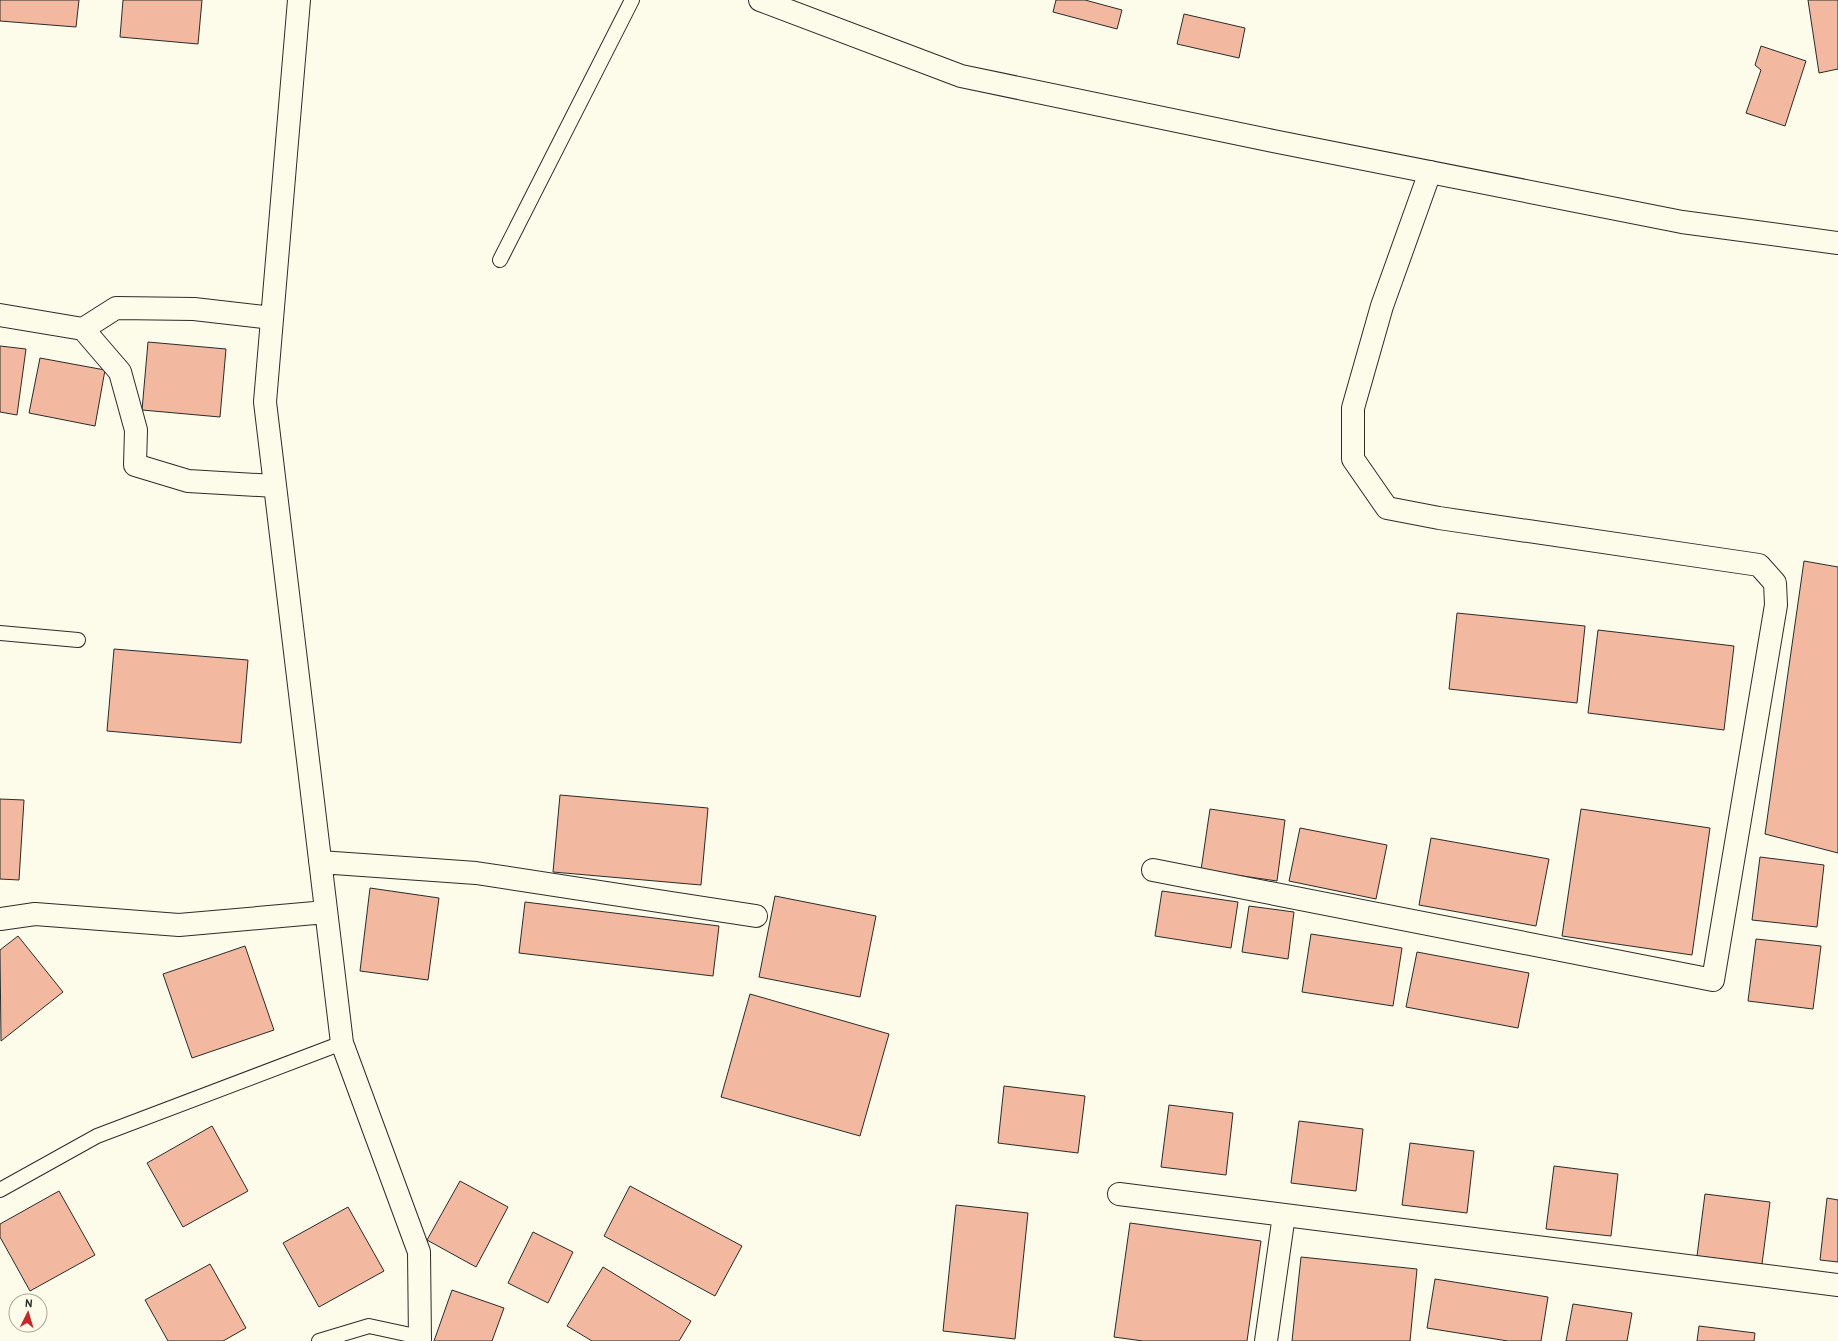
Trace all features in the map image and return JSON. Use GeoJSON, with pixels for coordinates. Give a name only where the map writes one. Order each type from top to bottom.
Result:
{"type":"FeatureCollection","features":[{"type":"Feature","properties":{"kind":"street"},"geometry":{"type":"LineString","coordinates":[[299,0],[265,402],[342,1043],[420,1252],[420,1339]]}},
{"type":"Feature","properties":{"kind":"street"},"geometry":{"type":"LineString","coordinates":[[760,0],[961,76],[1682,222],[1838,243]]}},
{"type":"Feature","properties":{"kind":"street"},"geometry":{"type":"LineString","coordinates":[[1153,870],[1713,980],[1776,605],[1775,583],[1759,565],[1439,518],[1387,508],[1353,459],[1353,408],[1382,306],[1430,172]]}},
{"type":"Feature","properties":{"kind":"street"},"geometry":{"type":"LineString","coordinates":[[0,315],[83,328],[116,308],[194,309],[272,318]]}},
{"type":"Feature","properties":{"kind":"street"},"geometry":{"type":"LineString","coordinates":[[83,328],[120,372],[136,430],[135,465],[188,481],[275,486]]}},
{"type":"Feature","properties":{"kind":"street"},"geometry":{"type":"LineString","coordinates":[[320,862],[476,873],[756,916]]}},
{"type":"Feature","properties":{"kind":"street"},"geometry":{"type":"LineString","coordinates":[[0,919],[34,914],[179,925],[326,912]]}},
{"type":"Feature","properties":{"kind":"street"},"geometry":{"type":"LineString","coordinates":[[1119,1194],[1838,1285]]}},
{"type":"Feature","properties":{"kind":"street"},"geometry":{"type":"LineString","coordinates":[[1266,1341],[1284,1215]]}},
{"type":"Feature","properties":{"kind":"lane"},"geometry":{"type":"LineString","coordinates":[[500,260],[632,0]]}},
{"type":"Feature","properties":{"kind":"lane"},"geometry":{"type":"LineString","coordinates":[[0,633],[78,640]]}},
{"type":"Feature","properties":{"kind":"lane"},"geometry":{"type":"LineString","coordinates":[[0,1190],[97,1136],[342,1043]]}},
{"type":"Feature","properties":{"kind":"lane"},"geometry":{"type":"LineString","coordinates":[[319,1341],[369,1326],[420,1339]]}},
{"type":"Feature","properties":{"kind":"building"},"geometry":{"type":"Polygon","coordinates":[[[0,0],[79,0],[76,27],[0,21],[0,0]]]}},
{"type":"Feature","properties":{"kind":"building"},"geometry":{"type":"Polygon","coordinates":[[[123,0],[202,0],[198,44],[120,37],[123,0]]]}},
{"type":"Feature","properties":{"kind":"building"},"geometry":{"type":"Polygon","coordinates":[[[1056,0],[1085,0],[1122,10],[1117,29],[1053,12],[1056,0]]]}},
{"type":"Feature","properties":{"kind":"building"},"geometry":{"type":"Polygon","coordinates":[[[1808,0],[1838,0],[1838,69],[1819,73],[1808,0]]]}},
{"type":"Feature","properties":{"kind":"building"},"geometry":{"type":"Polygon","coordinates":[[[1184,14],[1245,28],[1239,58],[1177,44],[1184,14]]]}},
{"type":"Feature","properties":{"kind":"building"},"geometry":{"type":"Polygon","coordinates":[[[1761,46],[1806,61],[1785,126],[1746,113],[1761,70],[1755,65],[1761,46]]]}},
{"type":"Feature","properties":{"kind":"building"},"geometry":{"type":"Polygon","coordinates":[[[148,342],[226,349],[220,417],[142,410],[148,342]]]}},
{"type":"Feature","properties":{"kind":"building"},"geometry":{"type":"Polygon","coordinates":[[[0,346],[26,349],[17,415],[0,412],[0,346]]]}},
{"type":"Feature","properties":{"kind":"building"},"geometry":{"type":"Polygon","coordinates":[[[40,358],[105,370],[95,426],[29,413],[40,358]]]}},
{"type":"Feature","properties":{"kind":"building"},"geometry":{"type":"Polygon","coordinates":[[[1804,561],[1838,567],[1838,853],[1765,834],[1804,561]]]}},
{"type":"Feature","properties":{"kind":"building"},"geometry":{"type":"Polygon","coordinates":[[[1457,613],[1585,626],[1577,703],[1449,689],[1457,613]]]}},
{"type":"Feature","properties":{"kind":"building"},"geometry":{"type":"Polygon","coordinates":[[[1598,630],[1734,646],[1724,730],[1588,713],[1598,630]]]}},
{"type":"Feature","properties":{"kind":"building"},"geometry":{"type":"Polygon","coordinates":[[[114,649],[248,660],[241,743],[107,731],[114,649]]]}},
{"type":"Feature","properties":{"kind":"building"},"geometry":{"type":"Polygon","coordinates":[[[560,795],[708,808],[701,885],[553,872],[560,795]]]}},
{"type":"Feature","properties":{"kind":"building"},"geometry":{"type":"Polygon","coordinates":[[[0,799],[24,800],[19,880],[0,879],[0,799]]]}},
{"type":"Feature","properties":{"kind":"building"},"geometry":{"type":"Polygon","coordinates":[[[1210,809],[1285,820],[1277,881],[1201,870],[1210,809]]]}},
{"type":"Feature","properties":{"kind":"building"},"geometry":{"type":"Polygon","coordinates":[[[1581,809],[1710,828],[1692,955],[1562,936],[1581,809]]]}},
{"type":"Feature","properties":{"kind":"building"},"geometry":{"type":"Polygon","coordinates":[[[1300,828],[1387,845],[1376,899],[1289,881],[1300,828]]]}},
{"type":"Feature","properties":{"kind":"building"},"geometry":{"type":"Polygon","coordinates":[[[1431,838],[1549,859],[1536,926],[1419,905],[1431,838]]]}},
{"type":"Feature","properties":{"kind":"building"},"geometry":{"type":"Polygon","coordinates":[[[1760,857],[1824,865],[1817,927],[1752,920],[1760,857]]]}},
{"type":"Feature","properties":{"kind":"building"},"geometry":{"type":"Polygon","coordinates":[[[370,888],[439,898],[428,980],[360,971],[370,888]]]}},
{"type":"Feature","properties":{"kind":"building"},"geometry":{"type":"Polygon","coordinates":[[[1162,891],[1238,902],[1231,948],[1155,936],[1162,891]]]}},
{"type":"Feature","properties":{"kind":"building"},"geometry":{"type":"Polygon","coordinates":[[[775,896],[876,916],[860,997],[759,977],[775,896]]]}},
{"type":"Feature","properties":{"kind":"building"},"geometry":{"type":"Polygon","coordinates":[[[525,902],[719,926],[713,976],[519,953],[525,902]]]}},
{"type":"Feature","properties":{"kind":"building"},"geometry":{"type":"Polygon","coordinates":[[[1249,906],[1294,912],[1288,959],[1242,952],[1249,906]]]}},
{"type":"Feature","properties":{"kind":"building"},"geometry":{"type":"Polygon","coordinates":[[[1311,934],[1402,948],[1393,1006],[1302,992],[1311,934]]]}},
{"type":"Feature","properties":{"kind":"building"},"geometry":{"type":"Polygon","coordinates":[[[18,936],[63,992],[1,1041],[0,950],[18,936]]]}},
{"type":"Feature","properties":{"kind":"building"},"geometry":{"type":"Polygon","coordinates":[[[1756,939],[1821,946],[1813,1009],[1748,1001],[1756,939]]]}},
{"type":"Feature","properties":{"kind":"building"},"geometry":{"type":"Polygon","coordinates":[[[245,946],[274,1030],[192,1058],[163,974],[245,946]]]}},
{"type":"Feature","properties":{"kind":"building"},"geometry":{"type":"Polygon","coordinates":[[[1417,952],[1529,973],[1518,1028],[1406,1007],[1417,952]]]}},
{"type":"Feature","properties":{"kind":"building"},"geometry":{"type":"Polygon","coordinates":[[[750,994],[889,1034],[860,1136],[721,1097],[750,994]]]}},
{"type":"Feature","properties":{"kind":"building"},"geometry":{"type":"Polygon","coordinates":[[[1004,1086],[1085,1096],[1078,1153],[998,1143],[1004,1086]]]}},
{"type":"Feature","properties":{"kind":"building"},"geometry":{"type":"Polygon","coordinates":[[[1169,1105],[1233,1113],[1226,1175],[1161,1167],[1169,1105]]]}},
{"type":"Feature","properties":{"kind":"building"},"geometry":{"type":"Polygon","coordinates":[[[1299,1121],[1363,1129],[1356,1191],[1291,1183],[1299,1121]]]}},
{"type":"Feature","properties":{"kind":"building"},"geometry":{"type":"Polygon","coordinates":[[[212,1126],[248,1191],[183,1227],[147,1163],[212,1126]]]}},
{"type":"Feature","properties":{"kind":"building"},"geometry":{"type":"Polygon","coordinates":[[[1410,1143],[1474,1151],[1467,1213],[1402,1205],[1410,1143]]]}},
{"type":"Feature","properties":{"kind":"building"},"geometry":{"type":"Polygon","coordinates":[[[1554,1166],[1618,1174],[1611,1236],[1546,1229],[1554,1166]]]}},
{"type":"Feature","properties":{"kind":"building"},"geometry":{"type":"Polygon","coordinates":[[[460,1181],[508,1207],[476,1267],[427,1240],[460,1181]]]}},
{"type":"Feature","properties":{"kind":"building"},"geometry":{"type":"Polygon","coordinates":[[[630,1186],[742,1246],[715,1296],[604,1236],[630,1186]]]}},
{"type":"Feature","properties":{"kind":"building"},"geometry":{"type":"Polygon","coordinates":[[[59,1191],[95,1255],[30,1291],[0,1237],[0,1224],[59,1191]]]}},
{"type":"Feature","properties":{"kind":"building"},"geometry":{"type":"Polygon","coordinates":[[[1705,1194],[1770,1202],[1762,1264],[1697,1256],[1705,1194]]]}},
{"type":"Feature","properties":{"kind":"building"},"geometry":{"type":"Polygon","coordinates":[[[1827,1198],[1838,1200],[1838,1262],[1820,1260],[1827,1198]]]}},
{"type":"Feature","properties":{"kind":"building"},"geometry":{"type":"Polygon","coordinates":[[[956,1205],[1028,1213],[1015,1339],[943,1331],[956,1205]]]}},
{"type":"Feature","properties":{"kind":"building"},"geometry":{"type":"Polygon","coordinates":[[[348,1207],[384,1271],[319,1307],[283,1243],[348,1207]]]}},
{"type":"Feature","properties":{"kind":"building"},"geometry":{"type":"Polygon","coordinates":[[[1130,1223],[1261,1241],[1247,1341],[1143,1341],[1114,1337],[1130,1223]]]}},
{"type":"Feature","properties":{"kind":"building"},"geometry":{"type":"Polygon","coordinates":[[[533,1232],[573,1252],[548,1303],[508,1283],[533,1232]]]}},
{"type":"Feature","properties":{"kind":"building"},"geometry":{"type":"Polygon","coordinates":[[[1301,1257],[1417,1269],[1410,1341],[1292,1341],[1301,1257]]]}},
{"type":"Feature","properties":{"kind":"building"},"geometry":{"type":"Polygon","coordinates":[[[210,1264],[246,1328],[223,1341],[168,1341],[145,1300],[210,1264]]]}},
{"type":"Feature","properties":{"kind":"building"},"geometry":{"type":"Polygon","coordinates":[[[603,1267],[691,1321],[679,1341],[592,1341],[567,1326],[603,1267]]]}},
{"type":"Feature","properties":{"kind":"building"},"geometry":{"type":"Polygon","coordinates":[[[1435,1279],[1548,1297],[1541,1341],[1508,1341],[1427,1328],[1435,1279]]]}},
{"type":"Feature","properties":{"kind":"building"},"geometry":{"type":"Polygon","coordinates":[[[452,1290],[504,1308],[492,1341],[434,1341],[452,1290]]]}},
{"type":"Feature","properties":{"kind":"building"},"geometry":{"type":"Polygon","coordinates":[[[1573,1304],[1632,1313],[1627,1341],[1566,1341],[1573,1304]]]}},
{"type":"Feature","properties":{"kind":"building"},"geometry":{"type":"Polygon","coordinates":[[[1699,1326],[1755,1333],[1754,1341],[1697,1341],[1699,1326]]]}}]}
